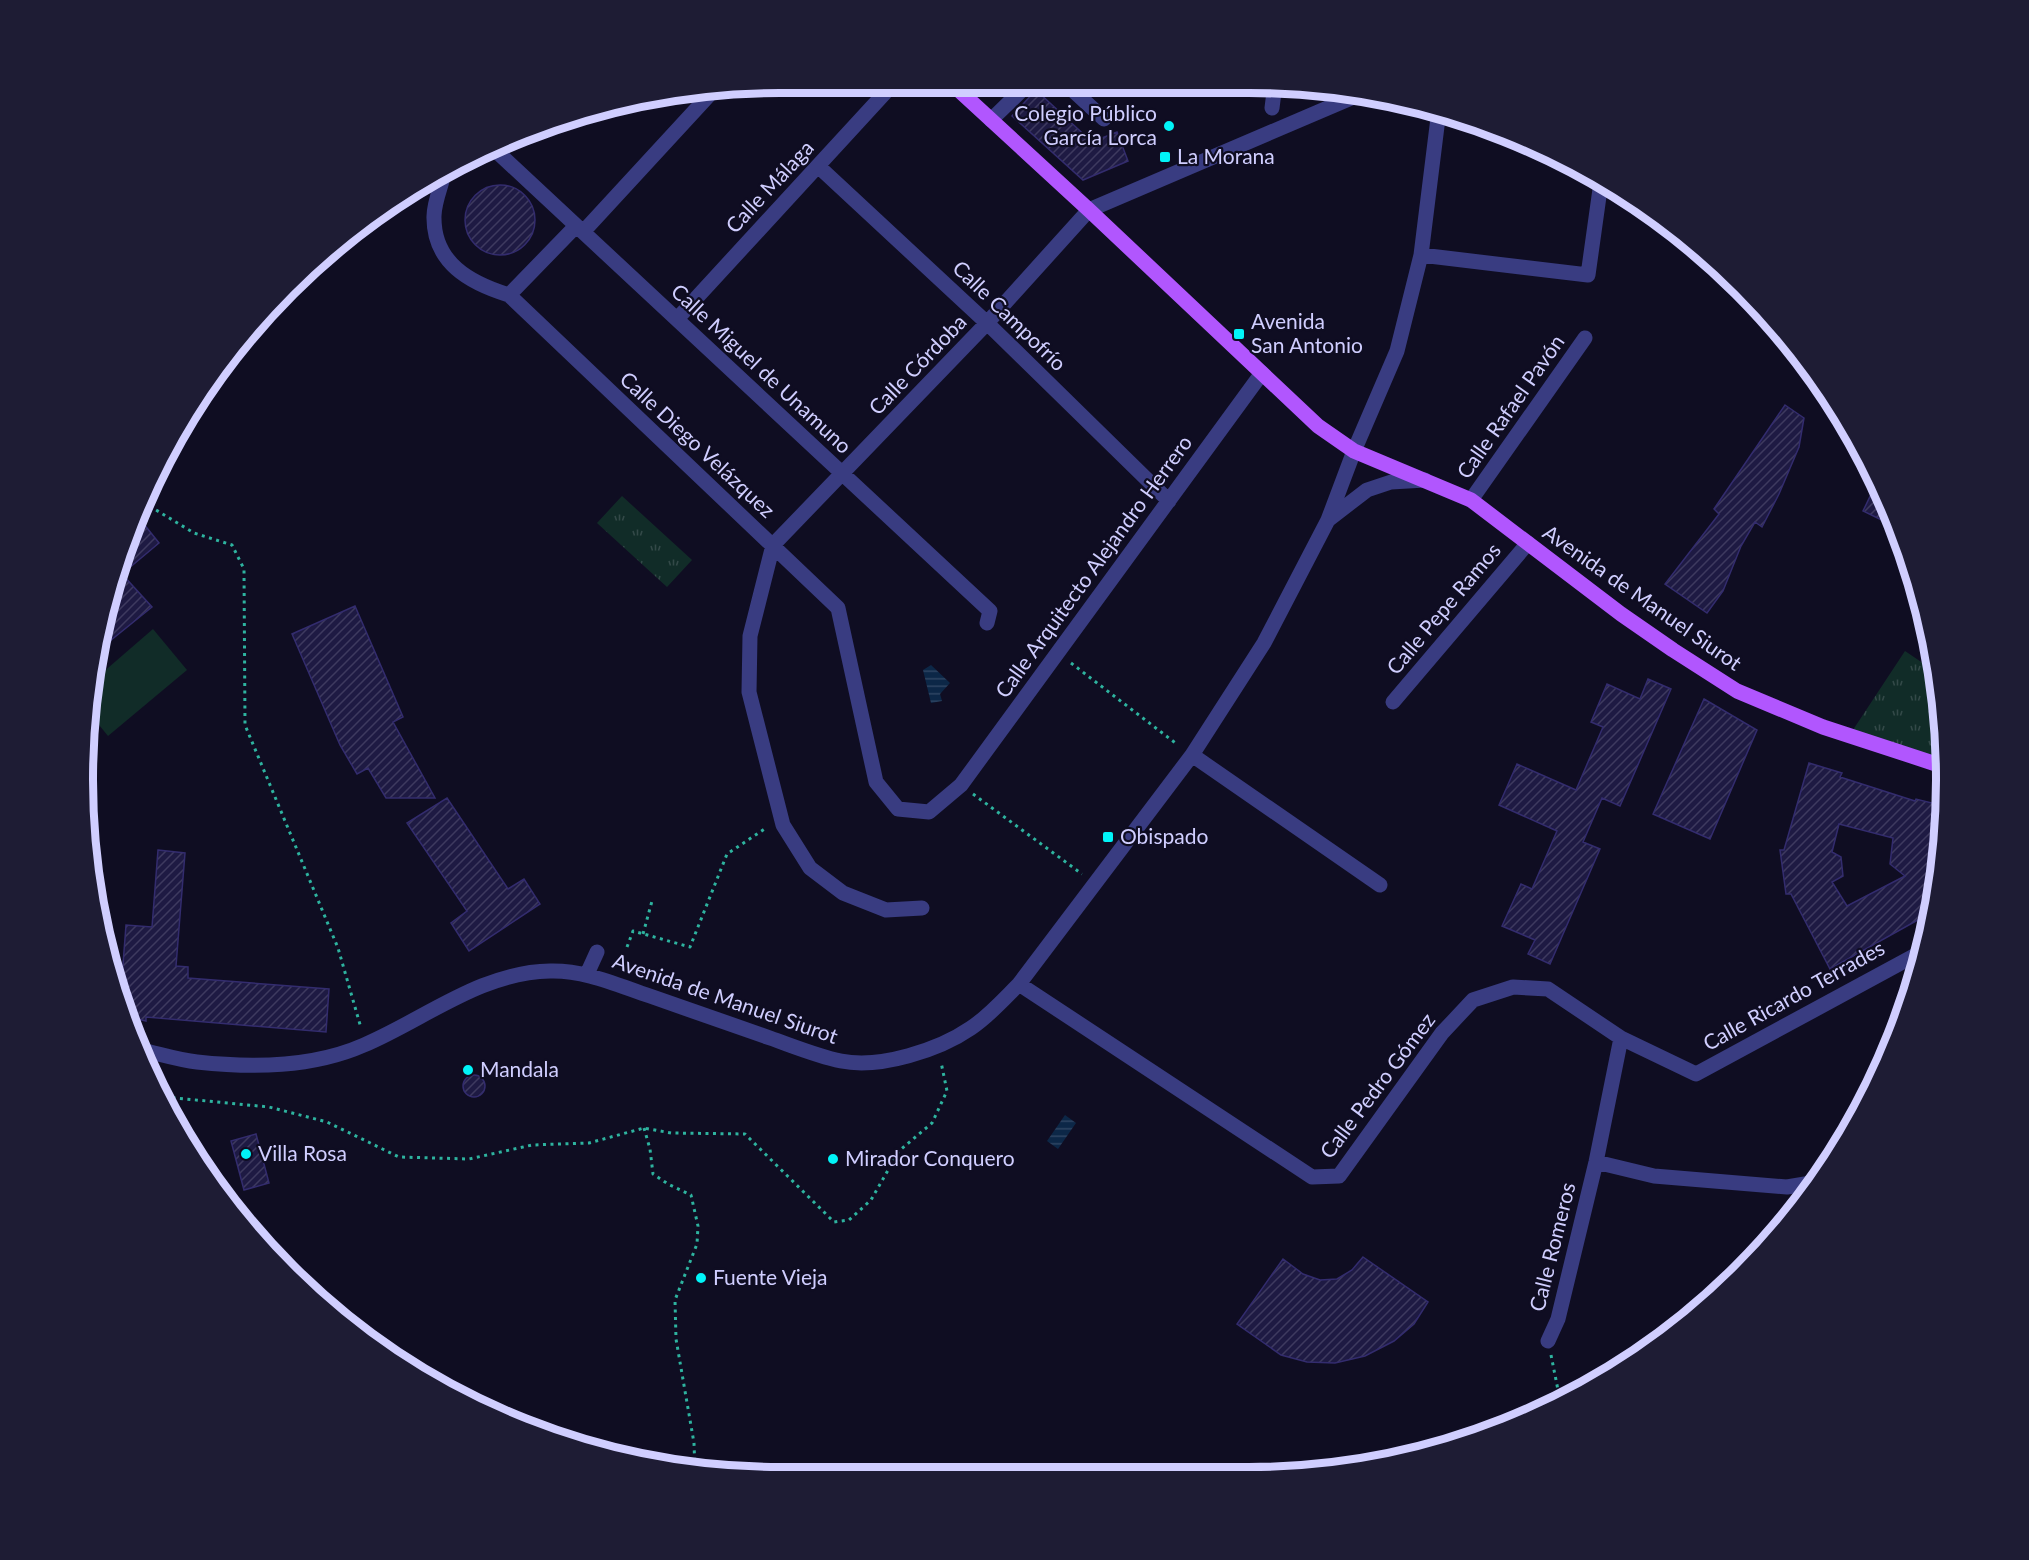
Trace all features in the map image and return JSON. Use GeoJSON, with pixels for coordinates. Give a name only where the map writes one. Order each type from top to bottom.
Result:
{"type":"FeatureCollection","features":[{"type":"Feature","properties":{"kind":"main road"},"geometry":{"type":"LineString","coordinates":[[962,93],[1318,426],[1354,451]]}},
{"type":"Feature","properties":{"kind":"main road","name":"Avenida de Manuel Siurot"},"geometry":{"type":"LineString","coordinates":[[1354,451],[1471,500],[1673,650],[1737,690],[1823,727],[1936,764]]}},
{"type":"Feature","properties":{"kind":"street","name":"Calle Málaga"},"geometry":{"type":"LineString","coordinates":[[677,319],[885,93]]}},
{"type":"Feature","properties":{"kind":"street"},"geometry":{"type":"LineString","coordinates":[[991,120],[1019,93]]}},
{"type":"Feature","properties":{"kind":"street"},"geometry":{"type":"LineString","coordinates":[[1076,93],[1104,119]]}},
{"type":"Feature","properties":{"kind":"street"},"geometry":{"type":"LineString","coordinates":[[1272,108],[1274,94]]}},
{"type":"Feature","properties":{"kind":"street"},"geometry":{"type":"LineString","coordinates":[[509,296],[580,229],[707,97]]}},
{"type":"Feature","properties":{"kind":"street"},"geometry":{"type":"LineString","coordinates":[[1089,210],[1344,100]]}},
{"type":"Feature","properties":{"kind":"street"},"geometry":{"type":"LineString","coordinates":[[1354,451],[1397,351],[1421,255],[1438,119]]}},
{"type":"Feature","properties":{"kind":"street","name":"Calle Miguel de Unamuno"},"geometry":{"type":"LineString","coordinates":[[499,153],[990,610],[987,623]]}},
{"type":"Feature","properties":{"kind":"street","name":"Calle Campofrío"},"geometry":{"type":"LineString","coordinates":[[818,166],[987,323],[1169,501]]}},
{"type":"Feature","properties":{"kind":"street","name":"Calle Diego Velázquez"},"geometry":{"type":"LineString","coordinates":[[443,181],[434,216],[439,244],[454,268],[483,287],[509,296],[773,545],[750,636],[749,692],[783,825],[810,868],[843,893],[886,910],[922,908]]}},
{"type":"Feature","properties":{"kind":"street"},"geometry":{"type":"LineString","coordinates":[[1421,255],[1588,275],[1600,189]]}},
{"type":"Feature","properties":{"kind":"street","name":"Calle Córdoba"},"geometry":{"type":"LineString","coordinates":[[773,545],[987,323],[1089,210]]}},
{"type":"Feature","properties":{"kind":"street","name":"Calle Rafael Pavón"},"geometry":{"type":"LineString","coordinates":[[1471,500],[1585,338]]}},
{"type":"Feature","properties":{"kind":"street","name":"Calle Arquitecto Alejandro Herrero"},"geometry":{"type":"LineString","coordinates":[[773,545],[838,608],[876,782],[898,809],[929,812],[966,789],[1262,373]]}},
{"type":"Feature","properties":{"kind":"street","name":"Avenida de Manuel Siurot"},"geometry":{"type":"LineString","coordinates":[[149,1052],[196,1062],[272,1066],[317,1059],[363,1046],[477,987],[518,976],[549,971],[587,974],[797,1048],[842,1061],[875,1062],[938,1045],[970,1029],[1019,984],[1192,755],[1264,643],[1328,520],[1354,451]]}},
{"type":"Feature","properties":{"kind":"street","name":"Avenida de Manuel Siurot"},"geometry":{"type":"LineString","coordinates":[[1328,520],[1367,490],[1390,482],[1425,480]]}},
{"type":"Feature","properties":{"kind":"street","name":"Calle Pepe Ramos"},"geometry":{"type":"LineString","coordinates":[[1393,702],[1528,543]]}},
{"type":"Feature","properties":{"kind":"street"},"geometry":{"type":"LineString","coordinates":[[1192,755],[1380,885]]}},
{"type":"Feature","properties":{"kind":"street"},"geometry":{"type":"LineString","coordinates":[[587,974],[597,952]]}},
{"type":"Feature","properties":{"kind":"street","name":"Calle Ricardo Terrades"},"geometry":{"type":"LineString","coordinates":[[1621,1038],[1696,1074],[1913,956]]}},
{"type":"Feature","properties":{"kind":"street","name":"Calle Pedro Gómez"},"geometry":{"type":"LineString","coordinates":[[1019,984],[1312,1176],[1339,1176],[1442,1033],[1473,1000],[1513,987],[1548,989],[1621,1038]]}},
{"type":"Feature","properties":{"kind":"street","name":"Calle Romeros"},"geometry":{"type":"LineString","coordinates":[[1548,1341],[1558,1319],[1596,1162],[1621,1038]]}},
{"type":"Feature","properties":{"kind":"street"},"geometry":{"type":"LineString","coordinates":[[1596,1162],[1654,1176],[1787,1187],[1804,1184]]}},
{"type":"Feature","properties":{"kind":"path"},"geometry":{"type":"LineString","coordinates":[[151,505],[194,534],[232,545],[244,569],[245,725],[338,948],[363,1032]]}},
{"type":"Feature","properties":{"kind":"path"},"geometry":{"type":"LineString","coordinates":[[1070,662],[1192,755]]}},
{"type":"Feature","properties":{"kind":"path"},"geometry":{"type":"LineString","coordinates":[[966,789],[1095,884]]}},
{"type":"Feature","properties":{"kind":"path"},"geometry":{"type":"LineString","coordinates":[[627,947],[633,931],[690,947],[727,854],[781,819]]}},
{"type":"Feature","properties":{"kind":"path"},"geometry":{"type":"LineString","coordinates":[[643,934],[652,901]]}},
{"type":"Feature","properties":{"kind":"path"},"geometry":{"type":"LineString","coordinates":[[171,1098],[281,1110],[327,1122],[399,1157],[469,1159],[532,1145],[590,1143],[644,1128],[671,1133],[745,1134],[834,1222],[849,1220],[871,1200],[899,1151],[932,1123],[947,1091],[938,1045]]}},
{"type":"Feature","properties":{"kind":"path"},"geometry":{"type":"LineString","coordinates":[[644,1128],[650,1149],[653,1174],[691,1195],[698,1226],[697,1244],[675,1300],[676,1339],[694,1443],[695,1462]]}},
{"type":"Feature","properties":{"kind":"path"},"geometry":{"type":"LineString","coordinates":[[1548,1341],[1559,1393]]}},
{"type":"Feature","properties":{"kind":"green space"},"geometry":{"type":"Polygon","coordinates":[[[622,496],[692,560],[667,587],[597,523],[622,496]]]}},
{"type":"Feature","properties":{"kind":"green space"},"geometry":{"type":"Polygon","coordinates":[[[153,629],[187,670],[108,736],[96,721],[102,673],[153,629]]]}},
{"type":"Feature","properties":{"kind":"green space"},"geometry":{"type":"Polygon","coordinates":[[[1905,651],[1926,665],[1935,735],[1936,764],[1849,736],[1905,651]]]}},
{"type":"Feature","properties":{"kind":"water"},"geometry":{"type":"Polygon","coordinates":[[[931,665],[950,683],[940,694],[942,701],[931,703],[923,670],[931,665]]]}},
{"type":"Feature","properties":{"kind":"water"},"geometry":{"type":"Polygon","coordinates":[[[1065,1115],[1076,1123],[1058,1149],[1047,1141],[1065,1115]]]}},
{"type":"Feature","properties":{"kind":"building"},"geometry":{"type":"Polygon","coordinates":[[[1033,93],[1039,93],[1092,142],[1117,132],[1128,161],[1083,180],[1012,116],[1033,93]]]}},
{"type":"Feature","properties":{"kind":"building"},"geometry":{"type":"Polygon","coordinates":[[[500,185],[513,188],[525,195],[532,207],[535,220],[532,233],[525,245],[513,252],[500,255],[487,252],[475,245],[468,233],[465,220],[468,207],[475,195],[487,188],[500,185]]]}},
{"type":"Feature","properties":{"kind":"building"},"geometry":{"type":"Polygon","coordinates":[[[1785,405],[1804,418],[1799,447],[1762,527],[1755,522],[1741,546],[1723,591],[1707,613],[1665,584],[1719,514],[1714,509],[1785,405]]]}},
{"type":"Feature","properties":{"kind":"building"},"geometry":{"type":"Polygon","coordinates":[[[1872,492],[1886,522],[1863,511],[1872,492]]]}},
{"type":"Feature","properties":{"kind":"building"},"geometry":{"type":"Polygon","coordinates":[[[143,523],[159,543],[125,571],[143,523]]]}},
{"type":"Feature","properties":{"kind":"building"},"geometry":{"type":"Polygon","coordinates":[[[124,576],[152,607],[107,644],[124,576]]]}},
{"type":"Feature","properties":{"kind":"building"},"geometry":{"type":"Polygon","coordinates":[[[355,606],[403,717],[393,722],[435,798],[386,798],[368,768],[357,774],[340,745],[292,634],[355,606]]]}},
{"type":"Feature","properties":{"kind":"building"},"geometry":{"type":"Polygon","coordinates":[[[1648,679],[1671,689],[1620,806],[1602,798],[1583,842],[1600,849],[1550,964],[1528,954],[1535,940],[1502,926],[1521,884],[1532,889],[1557,831],[1499,805],[1517,764],[1576,790],[1603,727],[1591,722],[1607,684],[1640,699],[1648,679]]]}},
{"type":"Feature","properties":{"kind":"building"},"geometry":{"type":"Polygon","coordinates":[[[1704,699],[1757,730],[1710,839],[1653,814],[1704,699]]]}},
{"type":"Feature","properties":{"kind":"building"},"geometry":{"type":"Polygon","coordinates":[[[1809,763],[1842,773],[1840,777],[1915,801],[1916,799],[1935,804],[1930,870],[1922,918],[1830,969],[1791,894],[1786,894],[1780,850],[1784,850],[1809,763]],[[1839,824],[1832,852],[1841,857],[1843,876],[1832,882],[1847,906],[1905,876],[1890,864],[1893,838],[1839,824]]]}},
{"type":"Feature","properties":{"kind":"building"},"geometry":{"type":"Polygon","coordinates":[[[447,798],[508,889],[524,879],[540,904],[469,951],[451,923],[467,911],[407,823],[447,798]]]}},
{"type":"Feature","properties":{"kind":"building"},"geometry":{"type":"Polygon","coordinates":[[[158,850],[185,853],[176,966],[188,967],[188,978],[329,989],[326,1032],[146,1017],[146,1021],[136,1019],[122,978],[126,925],[152,927],[158,850]]]}},
{"type":"Feature","properties":{"kind":"building"},"geometry":{"type":"Polygon","coordinates":[[[474,1075],[482,1078],[485,1086],[482,1094],[474,1097],[466,1094],[463,1086],[466,1078],[474,1075]]]}},
{"type":"Feature","properties":{"kind":"building"},"geometry":{"type":"Polygon","coordinates":[[[256,1134],[269,1183],[244,1190],[231,1141],[256,1134]]]}},
{"type":"Feature","properties":{"kind":"building"},"geometry":{"type":"Polygon","coordinates":[[[1363,1257],[1428,1302],[1414,1324],[1394,1341],[1365,1356],[1335,1363],[1307,1362],[1281,1355],[1237,1324],[1283,1259],[1303,1274],[1320,1280],[1337,1279],[1352,1270],[1363,1257]]]}},
{"type":"Feature","properties":{"kind":"place","name":"Colegio Público García Lorca"},"geometry":{"type":"Point","coordinates":[1169,126]}},
{"type":"Feature","properties":{"kind":"place","name":"La Morana"},"geometry":{"type":"Point","coordinates":[1165,157]}},
{"type":"Feature","properties":{"kind":"place","name":"Avenida San Antonio"},"geometry":{"type":"Point","coordinates":[1239,334]}},
{"type":"Feature","properties":{"kind":"place","name":"Obispado"},"geometry":{"type":"Point","coordinates":[1108,837]}},
{"type":"Feature","properties":{"kind":"place","name":"Mandala"},"geometry":{"type":"Point","coordinates":[468,1070]}},
{"type":"Feature","properties":{"kind":"place","name":"Villa Rosa"},"geometry":{"type":"Point","coordinates":[246,1154]}},
{"type":"Feature","properties":{"kind":"place","name":"Mirador Conquero"},"geometry":{"type":"Point","coordinates":[833,1159]}},
{"type":"Feature","properties":{"kind":"place","name":"Fuente Vieja"},"geometry":{"type":"Point","coordinates":[701,1278]}}]}
